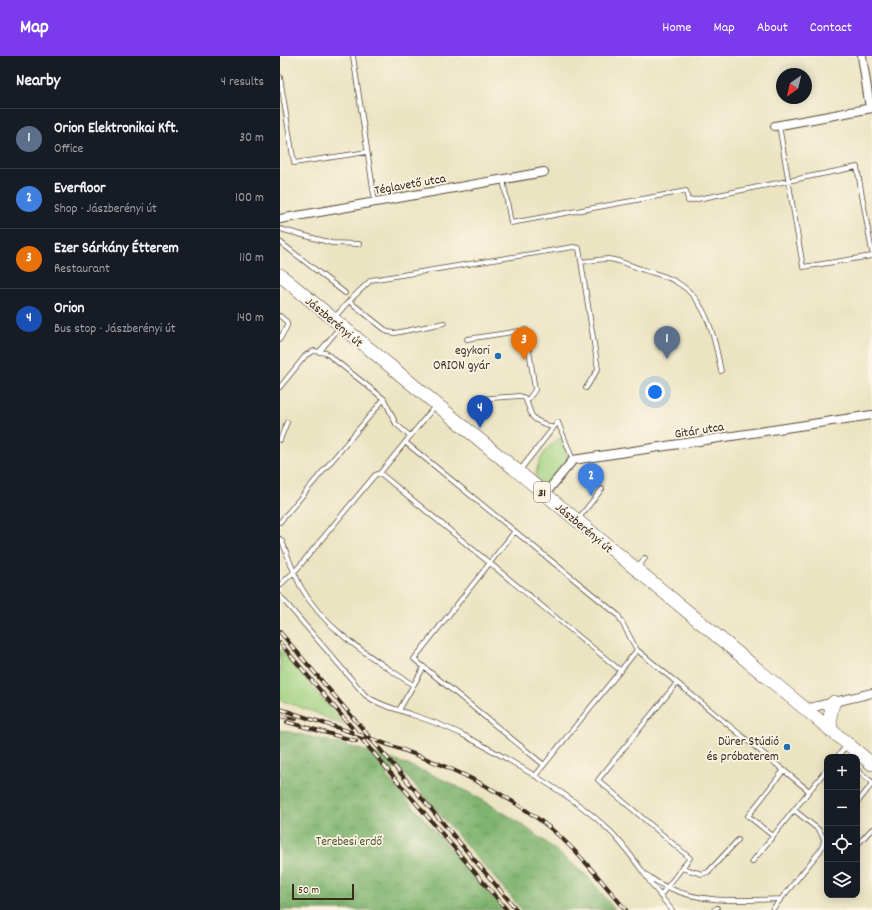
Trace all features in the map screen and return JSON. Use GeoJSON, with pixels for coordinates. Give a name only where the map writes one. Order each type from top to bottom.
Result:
{"type":"FeatureCollection","features":[{"type":"Feature","properties":{"kind":"main road","name":"Jászberényi út"},"geometry":{"type":"LineString","coordinates":[[280,274],[872,764]]}},
{"type":"Feature","properties":{"kind":"main road"},"geometry":{"type":"LineString","coordinates":[[831,731],[829,716],[834,702]]}},
{"type":"Feature","properties":{"kind":"street"},"geometry":{"type":"LineString","coordinates":[[777,126],[871,108],[862,56]]}},
{"type":"Feature","properties":{"kind":"street","name":"Téglavető utca"},"geometry":{"type":"LineString","coordinates":[[280,219],[544,172]]}},
{"type":"Feature","properties":{"kind":"street","name":"Gitár utca"},"geometry":{"type":"LineString","coordinates":[[574,460],[872,415]]}},
{"type":"Feature","properties":{"kind":"street"},"geometry":{"type":"LineString","coordinates":[[545,494],[574,460]]}},
{"type":"Feature","properties":{"kind":"street"},"geometry":{"type":"LineString","coordinates":[[805,709],[872,695]]}},
{"type":"Feature","properties":{"kind":"lane"},"geometry":{"type":"LineString","coordinates":[[353,56],[375,202]]}},
{"type":"Feature","properties":{"kind":"lane"},"geometry":{"type":"LineString","coordinates":[[280,77],[294,163],[367,152]]}},
{"type":"Feature","properties":{"kind":"lane"},"geometry":{"type":"LineString","coordinates":[[777,126],[789,181],[803,267],[872,256]]}},
{"type":"Feature","properties":{"kind":"lane"},"geometry":{"type":"LineString","coordinates":[[503,179],[511,223],[686,191],[688,201],[857,167],[872,252]]}},
{"type":"Feature","properties":{"kind":"lane"},"geometry":{"type":"LineString","coordinates":[[280,229],[332,243],[359,244]]}},
{"type":"Feature","properties":{"kind":"lane"},"geometry":{"type":"LineString","coordinates":[[280,242],[345,293]]}},
{"type":"Feature","properties":{"kind":"lane"},"geometry":{"type":"LineString","coordinates":[[320,351],[349,301],[371,280],[573,247],[580,248],[598,369],[586,388]]}},
{"type":"Feature","properties":{"kind":"lane"},"geometry":{"type":"LineString","coordinates":[[582,262],[610,259],[669,278],[688,290],[696,300],[710,325],[715,340],[721,371]]}},
{"type":"Feature","properties":{"kind":"lane"},"geometry":{"type":"LineString","coordinates":[[349,301],[388,332],[395,333],[444,323]]}},
{"type":"Feature","properties":{"kind":"lane"},"geometry":{"type":"LineString","coordinates":[[280,316],[287,322],[287,326],[280,339]]}},
{"type":"Feature","properties":{"kind":"lane"},"geometry":{"type":"LineString","coordinates":[[467,339],[526,330],[535,390],[527,400]]}},
{"type":"Feature","properties":{"kind":"lane"},"geometry":{"type":"LineString","coordinates":[[280,387],[306,355],[314,351],[326,353],[384,399],[396,424],[410,436]]}},
{"type":"Feature","properties":{"kind":"lane"},"geometry":{"type":"LineString","coordinates":[[479,399],[520,396],[527,400],[532,416],[553,428]]}},
{"type":"Feature","properties":{"kind":"lane"},"geometry":{"type":"LineString","coordinates":[[280,522],[384,399]]}},
{"type":"Feature","properties":{"kind":"lane"},"geometry":{"type":"LineString","coordinates":[[280,585],[294,572],[375,475],[380,473],[436,404]]}},
{"type":"Feature","properties":{"kind":"lane"},"geometry":{"type":"LineString","coordinates":[[280,440],[287,422]]}},
{"type":"Feature","properties":{"kind":"lane"},"geometry":{"type":"LineString","coordinates":[[518,472],[558,422],[574,460]]}},
{"type":"Feature","properties":{"kind":"lane"},"geometry":{"type":"LineString","coordinates":[[405,442],[618,615],[637,650],[809,791]]}},
{"type":"Feature","properties":{"kind":"lane"},"geometry":{"type":"LineString","coordinates":[[380,473],[621,671]]}},
{"type":"Feature","properties":{"kind":"lane"},"geometry":{"type":"LineString","coordinates":[[577,520],[602,489]]}},
{"type":"Feature","properties":{"kind":"lane"},"geometry":{"type":"LineString","coordinates":[[515,532],[414,659],[544,765]]}},
{"type":"Feature","properties":{"kind":"lane"},"geometry":{"type":"LineString","coordinates":[[280,539],[294,572],[309,600],[327,622],[337,632],[413,686]]}},
{"type":"Feature","properties":{"kind":"lane"},"geometry":{"type":"LineString","coordinates":[[636,570],[645,558]]}},
{"type":"Feature","properties":{"kind":"lane"},"geometry":{"type":"LineString","coordinates":[[280,596],[365,695],[374,702],[426,719],[462,734],[535,776],[592,815],[612,833],[631,855],[660,896],[672,910]]}},
{"type":"Feature","properties":{"kind":"lane"},"geometry":{"type":"LineString","coordinates":[[535,776],[637,650]]}},
{"type":"Feature","properties":{"kind":"lane"},"geometry":{"type":"LineString","coordinates":[[399,710],[424,667]]}},
{"type":"Feature","properties":{"kind":"lane"},"geometry":{"type":"LineString","coordinates":[[660,896],[690,858],[598,780],[677,683]]}},
{"type":"Feature","properties":{"kind":"lane"},"geometry":{"type":"LineString","coordinates":[[840,754],[847,744]]}},
{"type":"Feature","properties":{"kind":"lane"},"geometry":{"type":"LineString","coordinates":[[773,836],[748,816],[784,770]]}},
{"type":"Feature","properties":{"kind":"lane"},"geometry":{"type":"LineString","coordinates":[[752,862],[824,773]]}},
{"type":"Feature","properties":{"kind":"lane"},"geometry":{"type":"LineString","coordinates":[[860,773],[872,783],[860,799]]}},
{"type":"Feature","properties":{"kind":"lane"},"geometry":{"type":"LineString","coordinates":[[772,910],[820,851],[823,845],[824,839],[819,830],[794,810]]}},
{"type":"Feature","properties":{"kind":"lane"},"geometry":{"type":"LineString","coordinates":[[860,842],[872,829]]}},
{"type":"Feature","properties":{"kind":"lane"},"geometry":{"type":"LineString","coordinates":[[682,868],[696,873],[705,874],[738,840]]}},
{"type":"Feature","properties":{"kind":"lane"},"geometry":{"type":"LineString","coordinates":[[643,872],[667,888],[690,896],[723,900],[781,899]]}},
{"type":"Feature","properties":{"kind":"green space"},"geometry":{"type":"Polygon","coordinates":[[[560,438],[570,461],[552,482],[545,484],[536,480],[537,468],[546,450],[560,438]]]}},
{"type":"Feature","properties":{"kind":"green space"},"geometry":{"type":"Polygon","coordinates":[[[280,649],[346,727],[314,712],[280,700],[280,649]]]}},
{"type":"Feature","properties":{"kind":"green space","name":"Terebesi erdő"},"geometry":{"type":"Polygon","coordinates":[[[280,730],[336,743],[391,759],[438,777],[461,788],[505,813],[546,842],[586,875],[615,910],[522,910],[398,766],[386,776],[505,910],[280,910],[280,730]]]}},
{"type":"Feature","properties":{"kind":"railway"},"geometry":{"type":"LineString","coordinates":[[280,632],[517,910]]}},
{"type":"Feature","properties":{"kind":"railway"},"geometry":{"type":"LineString","coordinates":[[280,643],[507,910]]}},
{"type":"Feature","properties":{"kind":"railway"},"geometry":{"type":"LineString","coordinates":[[280,709],[421,756],[488,787],[520,806],[561,837],[626,910]]}},
{"type":"Feature","properties":{"kind":"railway"},"geometry":{"type":"LineString","coordinates":[[280,716],[296,719]]}},
{"type":"Feature","properties":{"kind":"railway"},"geometry":{"type":"LineString","coordinates":[[287,722],[356,741]]}},
{"type":"Feature","properties":{"kind":"place","name":"egykori ORION gyár"},"geometry":{"type":"Point","coordinates":[498,356]}},
{"type":"Feature","properties":{"kind":"place","name":"Orion Elektronikai Kft."},"geometry":{"type":"Point","coordinates":[667,359]}},
{"type":"Feature","properties":{"kind":"place","name":"Ezer Sárkány Étterem"},"geometry":{"type":"Point","coordinates":[524,360]}},
{"type":"Feature","properties":{"kind":"place","name":"Orion"},"geometry":{"type":"Point","coordinates":[480,428]}},
{"type":"Feature","properties":{"kind":"place","name":"Everfloor"},"geometry":{"type":"Point","coordinates":[591,496]}},
{"type":"Feature","properties":{"kind":"place","name":"Dürer Stúdió és próbaterem"},"geometry":{"type":"Point","coordinates":[787,747]}}]}
